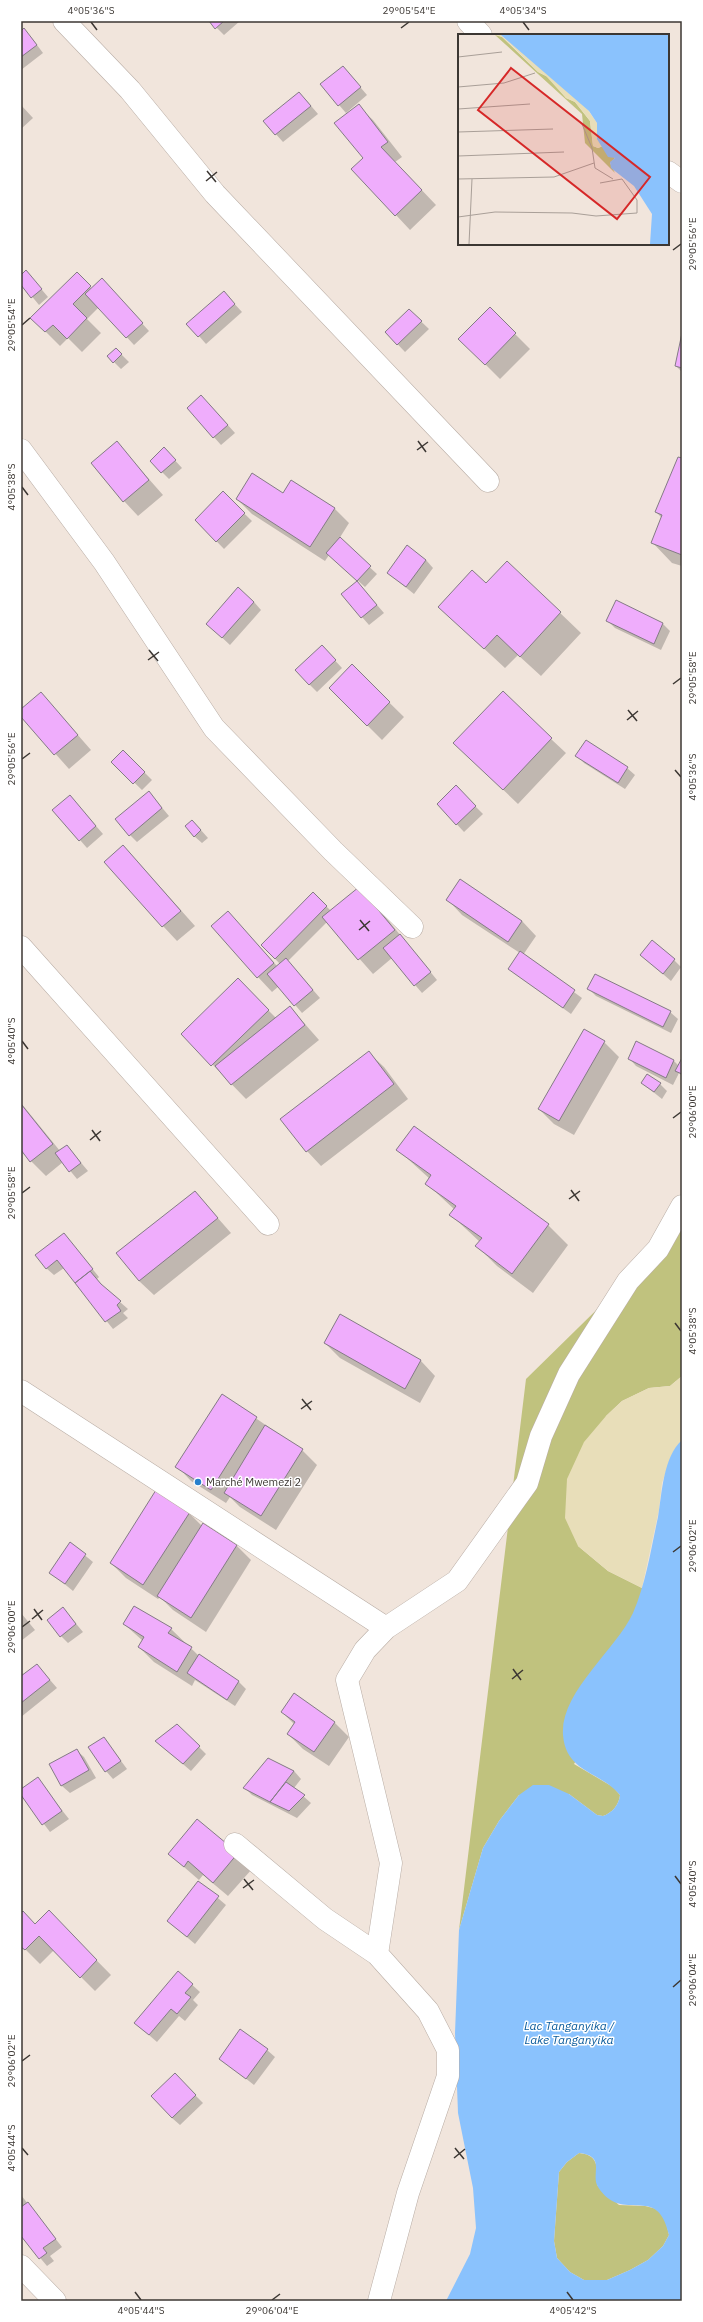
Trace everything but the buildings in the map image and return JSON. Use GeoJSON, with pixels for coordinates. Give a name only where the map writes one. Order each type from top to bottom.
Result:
{"type":"FeatureCollection","features":[{"type":"Feature","properties":{"kind":"street"},"geometry":{"type":"LineString","coordinates":[[64,21],[130,90],[215,194],[488,481]]}},
{"type":"Feature","properties":{"kind":"street"},"geometry":{"type":"LineString","coordinates":[[468,21],[480,34]]}},
{"type":"Feature","properties":{"kind":"street"},"geometry":{"type":"LineString","coordinates":[[669,173],[682,182]]}},
{"type":"Feature","properties":{"kind":"street"},"geometry":{"type":"LineString","coordinates":[[21,450],[104,562],[214,728],[333,851],[412,927]]}},
{"type":"Feature","properties":{"kind":"street"},"geometry":{"type":"LineString","coordinates":[[21,948],[268,1224]]}},
{"type":"Feature","properties":{"kind":"street"},"geometry":{"type":"LineString","coordinates":[[377,1954],[391,1863],[347,1680],[365,1650],[386,1628],[457,1581],[527,1482],[541,1436],[569,1374],[628,1281],[658,1249],[682,1206]]}},
{"type":"Feature","properties":{"kind":"street"},"geometry":{"type":"LineString","coordinates":[[21,1391],[386,1628]]}},
{"type":"Feature","properties":{"kind":"street"},"geometry":{"type":"LineString","coordinates":[[235,1844],[325,1919],[377,1954],[428,2011],[448,2050],[448,2076],[408,2193],[379,2301]]}},
{"type":"Feature","properties":{"kind":"street"},"geometry":{"type":"LineString","coordinates":[[21,2266],[55,2301]]}},
{"type":"Feature","properties":{"kind":"green space"},"geometry":{"type":"Polygon","coordinates":[[[682,1226],[682,1376],[670,1386],[649,1388],[622,1401],[606,1416],[578,1546],[608,1571],[642,1588],[682,1583],[574,1764],[613,1787],[620,1795],[619,1799],[614,1808],[603,1816],[597,1815],[569,1794],[519,1795],[499,1821],[483,1848],[459,1930],[526,1379],[682,1226]]]}},
{"type":"Feature","properties":{"kind":"green space"},"geometry":{"type":"Polygon","coordinates":[[[579,2153],[586,2154],[594,2160],[597,2168],[597,2185],[619,2205],[645,2206],[657,2209],[665,2218],[669,2235],[663,2246],[648,2260],[607,2280],[584,2280],[570,2272],[557,2258],[554,2241],[559,2172],[567,2162],[579,2153]]]}},
{"type":"Feature","properties":{"kind":"sand"},"geometry":{"type":"Polygon","coordinates":[[[682,1376],[682,1440],[670,1460],[662,1483],[659,1510],[642,1588],[608,1571],[578,1546],[565,1518],[567,1479],[584,1442],[606,1416],[622,1401],[649,1388],[670,1386],[682,1376]]]}},
{"type":"Feature","properties":{"kind":"water","name":"Lac Tanganyika / Lake Tanganyika"},"geometry":{"type":"Polygon","coordinates":[[[682,1440],[682,2301],[446,2301],[470,2254],[476,2228],[473,2188],[458,2113],[455,2033],[459,1930],[483,1848],[499,1821],[519,1795],[533,1785],[549,1785],[569,1794],[597,1815],[606,1815],[617,1805],[620,1795],[612,1787],[585,1770],[570,1757],[565,1748],[563,1735],[564,1719],[570,1703],[579,1687],[625,1627],[638,1602],[648,1566],[658,1517],[664,1476],[676,1447],[682,1440]],[[579,2153],[567,2162],[559,2172],[554,2241],[557,2258],[570,2272],[584,2280],[607,2280],[648,2260],[663,2246],[669,2235],[664,2219],[656,2210],[648,2206],[618,2203],[608,2198],[598,2187],[596,2182],[595,2162],[593,2158],[579,2153]]]}},
{"type":"Feature","properties":{"kind":"place","name":"Marché Mwemezi 2"},"geometry":{"type":"Point","coordinates":[198,1482]}}]}
